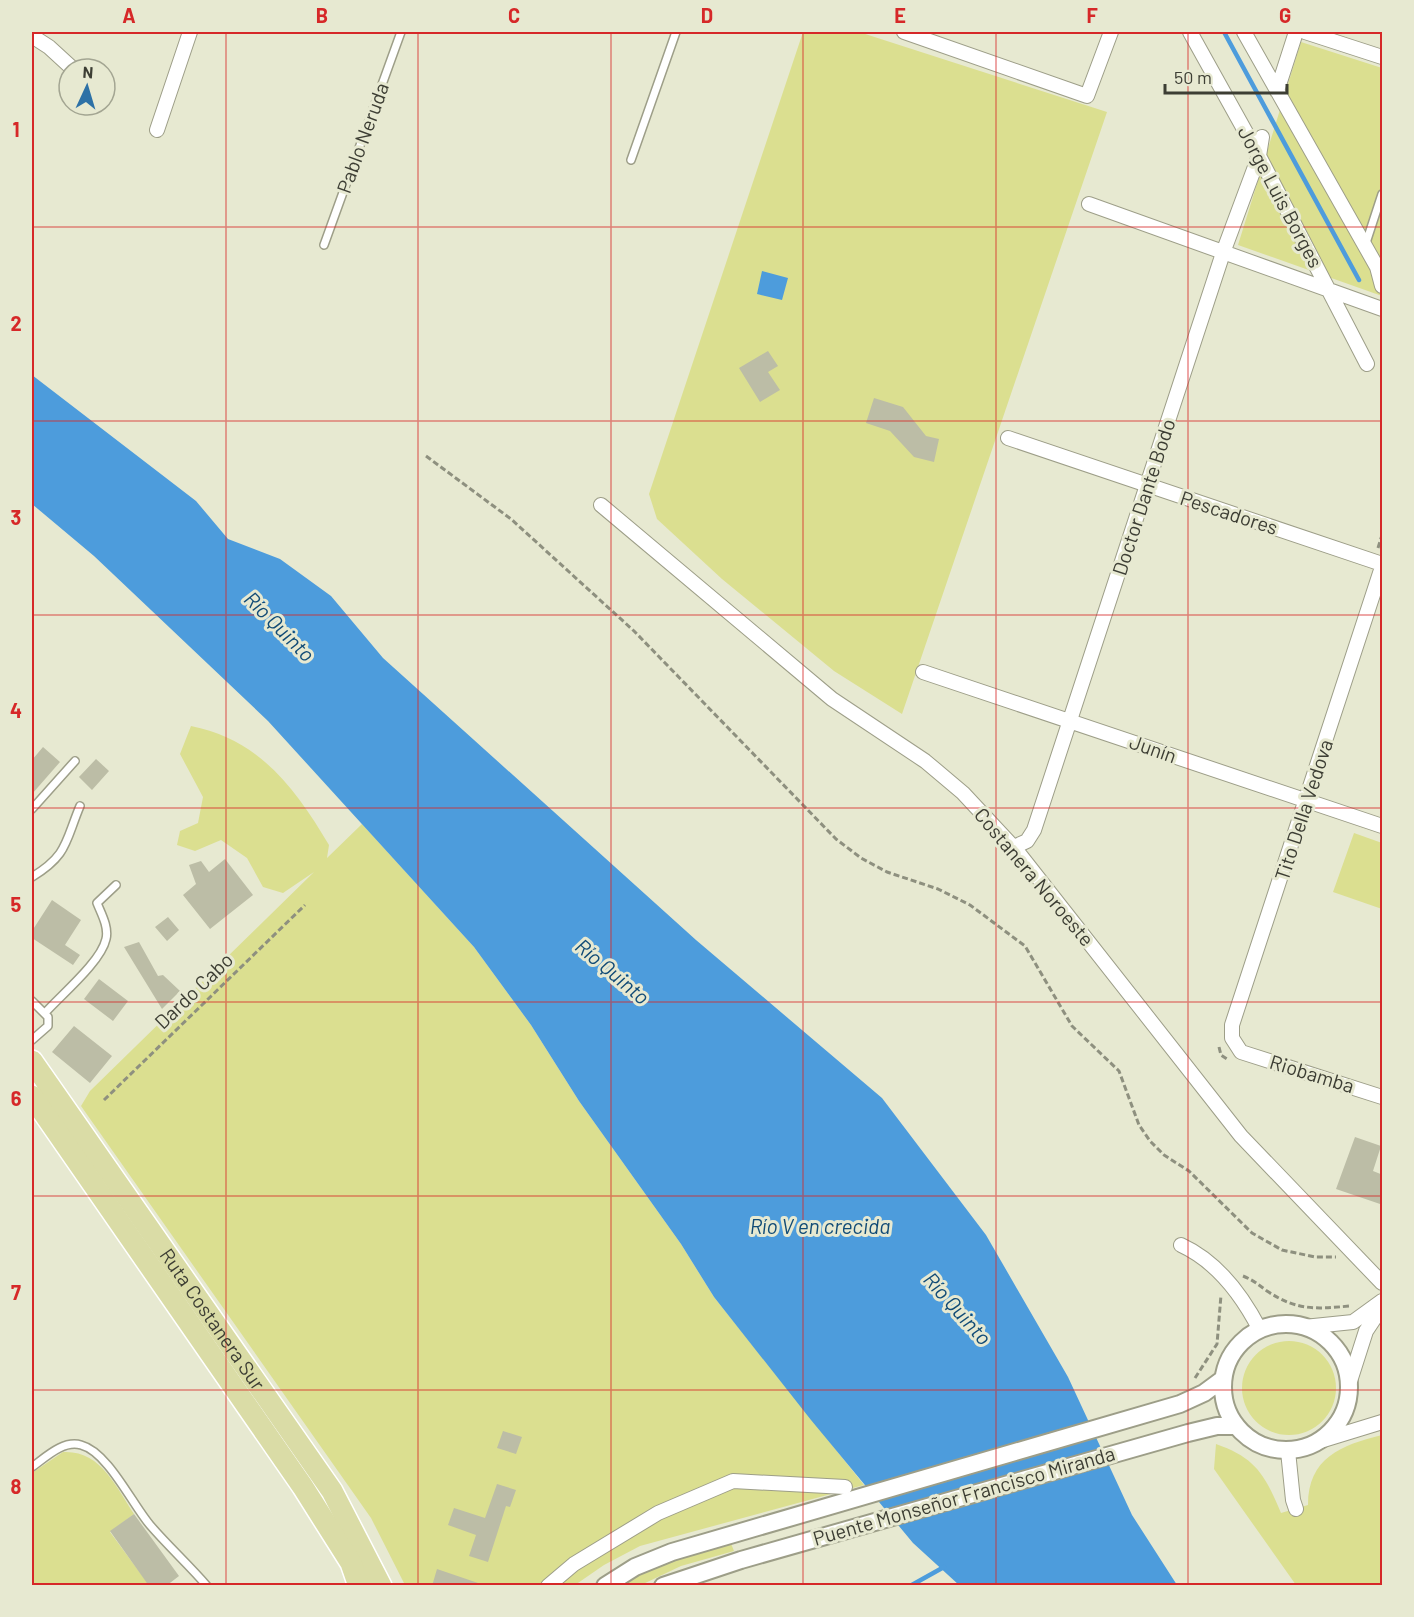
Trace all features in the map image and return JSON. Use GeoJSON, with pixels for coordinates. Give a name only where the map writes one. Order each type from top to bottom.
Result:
{"type":"FeatureCollection","features":[{"type":"Feature","properties":{"kind":"main road","name":"Ruta Costanera Sur"},"geometry":{"type":"LineString","coordinates":[[32,1061],[332,1491],[381,1586]]}},
{"type":"Feature","properties":{"kind":"main road","name":"Ruta Costanera Sur"},"geometry":{"type":"LineString","coordinates":[[32,1096],[303,1487],[351,1563],[359,1586]]}},
{"type":"Feature","properties":{"kind":"street"},"geometry":{"type":"LineString","coordinates":[[157,130],[190,32]]}},
{"type":"Feature","properties":{"kind":"street"},"geometry":{"type":"LineString","coordinates":[[904,32],[1087,96],[1111,32]]}},
{"type":"Feature","properties":{"kind":"street","name":"Jorge Luis Borges"},"geometry":{"type":"LineString","coordinates":[[1190,32],[1259,156],[1367,364]]}},
{"type":"Feature","properties":{"kind":"street"},"geometry":{"type":"LineString","coordinates":[[1244,32],[1377,267],[1383,286]]}},
{"type":"Feature","properties":{"kind":"street"},"geometry":{"type":"LineString","coordinates":[[1277,91],[1296,32]]}},
{"type":"Feature","properties":{"kind":"street"},"geometry":{"type":"LineString","coordinates":[[1305,32],[1383,57]]}},
{"type":"Feature","properties":{"kind":"street"},"geometry":{"type":"LineString","coordinates":[[32,36],[60,57]]}},
{"type":"Feature","properties":{"kind":"street","name":"Doctor Dante Bodo"},"geometry":{"type":"LineString","coordinates":[[1014,847],[1027,842],[1034,830],[1224,250],[1259,156],[1262,137]]}},
{"type":"Feature","properties":{"kind":"street"},"geometry":{"type":"LineString","coordinates":[[1089,204],[1224,250],[1383,309]]}},
{"type":"Feature","properties":{"kind":"street","name":"Pescadores"},"geometry":{"type":"LineString","coordinates":[[1008,438],[1383,566]]}},
{"type":"Feature","properties":{"kind":"street","name":"Costanera Noroeste"},"geometry":{"type":"LineString","coordinates":[[601,505],[832,699],[925,761],[963,794],[1014,847],[1241,1136],[1383,1283]]}},
{"type":"Feature","properties":{"kind":"street","name":"Tito Della Vedova"},"geometry":{"type":"LineString","coordinates":[[1241,1052],[1232,1038],[1232,1025],[1308,801],[1383,566]]}},
{"type":"Feature","properties":{"kind":"street","name":"Junín"},"geometry":{"type":"LineString","coordinates":[[923,672],[1383,826]]}},
{"type":"Feature","properties":{"kind":"street","name":"Riobamba"},"geometry":{"type":"LineString","coordinates":[[1241,1052],[1383,1097]]}},
{"type":"Feature","properties":{"kind":"street"},"geometry":{"type":"LineString","coordinates":[[1180,1245],[1196,1252],[1230,1283],[1247,1305],[1260,1330]]}},
{"type":"Feature","properties":{"kind":"street"},"geometry":{"type":"LineString","coordinates":[[1304,1327],[1353,1322],[1383,1300]]}},
{"type":"Feature","properties":{"kind":"street"},"geometry":{"type":"LineString","coordinates":[[1320,1441],[1344,1411],[1349,1397],[1350,1381],[1366,1331],[1383,1307]]}},
{"type":"Feature","properties":{"kind":"street"},"geometry":{"type":"LineString","coordinates":[[1350,1381],[1346,1363],[1330,1340],[1304,1327],[1292,1324],[1267,1327],[1246,1338],[1233,1352],[1223,1378],[1227,1410],[1236,1426],[1259,1444],[1288,1451],[1302,1449],[1320,1441],[1383,1422]]}},
{"type":"Feature","properties":{"kind":"street","name":"Puente Monseñor Francisco Miranda"},"geometry":{"type":"LineString","coordinates":[[605,1586],[635,1567],[734,1533],[1180,1404],[1204,1393],[1223,1378]]}},
{"type":"Feature","properties":{"kind":"street","name":"Puente Monseñor Francisco Miranda"},"geometry":{"type":"LineString","coordinates":[[663,1586],[741,1560],[1188,1432],[1217,1426],[1236,1426]]}},
{"type":"Feature","properties":{"kind":"street"},"geometry":{"type":"LineString","coordinates":[[1288,1451],[1296,1509]]}},
{"type":"Feature","properties":{"kind":"street"},"geometry":{"type":"LineString","coordinates":[[548,1586],[574,1563],[658,1513],[733,1481],[845,1487]]}},
{"type":"Feature","properties":{"kind":"lane","name":"Pablo Neruda"},"geometry":{"type":"LineString","coordinates":[[324,245],[401,32]]}},
{"type":"Feature","properties":{"kind":"lane"},"geometry":{"type":"LineString","coordinates":[[631,160],[676,32]]}},
{"type":"Feature","properties":{"kind":"lane"},"geometry":{"type":"LineString","coordinates":[[1365,246],[1383,194]]}},
{"type":"Feature","properties":{"kind":"lane"},"geometry":{"type":"LineString","coordinates":[[32,809],[75,761]]}},
{"type":"Feature","properties":{"kind":"lane"},"geometry":{"type":"LineString","coordinates":[[32,877],[51,866],[67,846],[80,806]]}},
{"type":"Feature","properties":{"kind":"lane"},"geometry":{"type":"LineString","coordinates":[[45,1013],[100,952],[106,938],[105,922],[97,903],[116,885]]}},
{"type":"Feature","properties":{"kind":"lane"},"geometry":{"type":"LineString","coordinates":[[32,1000],[48,1017],[48,1026],[32,1040]]}},
{"type":"Feature","properties":{"kind":"lane"},"geometry":{"type":"LineString","coordinates":[[32,1467],[67,1444],[81,1445],[92,1451],[109,1468],[148,1524],[207,1586]]}},
{"type":"Feature","properties":{"kind":"path"},"geometry":{"type":"LineString","coordinates":[[426,456],[511,519],[640,637],[836,839],[861,858],[887,872],[938,889],[970,905],[1024,946],[1072,1026],[1119,1071],[1139,1125],[1150,1141],[1164,1155],[1189,1171],[1252,1233],[1282,1250],[1315,1257],[1359,1258]]}},
{"type":"Feature","properties":{"kind":"path","name":"Dardo Cabo"},"geometry":{"type":"LineString","coordinates":[[104,1100],[305,905]]}},
{"type":"Feature","properties":{"kind":"path"},"geometry":{"type":"LineString","coordinates":[[1195,1378],[1217,1344],[1219,1297],[1230,1283],[1241,1275],[1254,1280],[1266,1291],[1290,1304],[1311,1310],[1353,1305]]}},
{"type":"Feature","properties":{"kind":"green space"},"geometry":{"type":"Polygon","coordinates":[[[803,32],[859,32],[1107,112],[902,714],[834,671],[722,579],[657,519],[649,494],[803,32]]]}},
{"type":"Feature","properties":{"kind":"green space"},"geometry":{"type":"Polygon","coordinates":[[[1301,42],[1382,68],[1382,296],[1238,245],[1301,42]]]}},
{"type":"Feature","properties":{"kind":"green space"},"geometry":{"type":"Polygon","coordinates":[[[191,726],[237,742],[273,769],[303,804],[329,845],[327,858],[362,824],[474,947],[531,1025],[579,1101],[681,1244],[714,1297],[864,1485],[640,1546],[604,1565],[575,1585],[405,1585],[371,1518],[81,1106],[90,1091],[314,872],[283,893],[263,887],[247,858],[221,840],[195,851],[177,845],[180,831],[198,823],[203,797],[180,754],[191,726]]]}},
{"type":"Feature","properties":{"kind":"green space"},"geometry":{"type":"Polygon","coordinates":[[[1354,833],[1382,843],[1382,909],[1333,892],[1354,833]]]}},
{"type":"Feature","properties":{"kind":"green space"},"geometry":{"type":"Polygon","coordinates":[[[1289,1341],[1307,1345],[1322,1355],[1332,1370],[1336,1388],[1332,1406],[1322,1421],[1307,1431],[1289,1435],[1271,1431],[1256,1421],[1246,1406],[1242,1388],[1246,1370],[1256,1355],[1271,1345],[1289,1341]]]}},
{"type":"Feature","properties":{"kind":"green space"},"geometry":{"type":"Polygon","coordinates":[[[1382,1435],[1382,1585],[1296,1585],[1214,1469],[1216,1444],[1241,1455],[1258,1470],[1270,1488],[1281,1513],[1308,1505],[1309,1489],[1314,1476],[1330,1456],[1353,1444],[1382,1435]]]}},
{"type":"Feature","properties":{"kind":"green space"},"geometry":{"type":"Polygon","coordinates":[[[63,1452],[88,1457],[114,1482],[134,1514],[110,1532],[149,1585],[32,1586],[32,1473],[63,1452]]]}},
{"type":"Feature","properties":{"kind":"green space"},"geometry":{"type":"Polygon","coordinates":[[[730,1541],[734,1551],[681,1566],[641,1585],[612,1586],[652,1564],[730,1541]]]}},
{"type":"Feature","properties":{"kind":"water"},"geometry":{"type":"Polygon","coordinates":[[[762,271],[788,278],[782,300],[757,294],[762,271]]]}},
{"type":"Feature","properties":{"kind":"water","name":"Río V en crecida"},"geometry":{"type":"Polygon","coordinates":[[[32,375],[196,501],[228,539],[280,559],[331,596],[383,658],[696,940],[882,1098],[986,1235],[1068,1377],[1132,1515],[1177,1585],[959,1585],[913,1543],[811,1420],[714,1297],[681,1244],[579,1101],[531,1025],[474,947],[268,721],[94,556],[32,504],[32,375]]]}},
{"type":"Feature","properties":{"kind":"building"},"geometry":{"type":"Polygon","coordinates":[[[768,351],[778,366],[768,372],[780,390],[760,402],[739,368],[768,351]]]}},
{"type":"Feature","properties":{"kind":"building"},"geometry":{"type":"Polygon","coordinates":[[[874,398],[903,407],[926,436],[939,439],[934,462],[914,457],[890,431],[866,423],[874,398]]]}},
{"type":"Feature","properties":{"kind":"building"},"geometry":{"type":"Polygon","coordinates":[[[43,747],[60,762],[32,794],[32,760],[43,747]]]}},
{"type":"Feature","properties":{"kind":"building"},"geometry":{"type":"Polygon","coordinates":[[[96,759],[109,771],[92,790],[79,777],[96,759]]]}},
{"type":"Feature","properties":{"kind":"building"},"geometry":{"type":"Polygon","coordinates":[[[225,859],[253,895],[210,929],[183,895],[196,884],[189,865],[201,861],[209,872],[225,859]]]}},
{"type":"Feature","properties":{"kind":"building"},"geometry":{"type":"Polygon","coordinates":[[[52,900],[81,920],[65,945],[80,955],[73,965],[32,938],[32,931],[52,900]]]}},
{"type":"Feature","properties":{"kind":"building"},"geometry":{"type":"Polygon","coordinates":[[[168,917],[179,930],[167,941],[155,927],[168,917]]]}},
{"type":"Feature","properties":{"kind":"building"},"geometry":{"type":"Polygon","coordinates":[[[139,942],[158,976],[163,975],[180,991],[162,1009],[124,947],[139,942]]]}},
{"type":"Feature","properties":{"kind":"building"},"geometry":{"type":"Polygon","coordinates":[[[99,979],[128,1001],[113,1021],[84,999],[99,979]]]}},
{"type":"Feature","properties":{"kind":"building"},"geometry":{"type":"Polygon","coordinates":[[[74,1026],[112,1056],[90,1083],[52,1052],[74,1026]]]}},
{"type":"Feature","properties":{"kind":"building"},"geometry":{"type":"Polygon","coordinates":[[[1355,1137],[1381,1146],[1373,1171],[1383,1175],[1383,1205],[1336,1189],[1355,1137]]]}},
{"type":"Feature","properties":{"kind":"building"},"geometry":{"type":"Polygon","coordinates":[[[503,1431],[522,1437],[516,1454],[497,1448],[503,1431]]]}},
{"type":"Feature","properties":{"kind":"building"},"geometry":{"type":"Polygon","coordinates":[[[497,1484],[516,1490],[510,1507],[506,1506],[488,1562],[469,1556],[476,1535],[448,1525],[454,1508],[485,1518],[497,1484]]]}},
{"type":"Feature","properties":{"kind":"building"},"geometry":{"type":"Polygon","coordinates":[[[134,1514],[179,1576],[166,1586],[149,1586],[110,1531],[134,1514]]]}},
{"type":"Feature","properties":{"kind":"building"},"geometry":{"type":"Polygon","coordinates":[[[437,1569],[478,1583],[478,1586],[432,1586],[437,1569]]]}},
{"type":"Feature","properties":{"kind":"waterway"},"geometry":{"type":"LineString","coordinates":[[1224,32],[1359,280]]}},
{"type":"Feature","properties":{"kind":"waterway"},"geometry":{"type":"LineString","coordinates":[[910,1586],[944,1567]]}},
{"type":"Feature","properties":{"kind":"water label","name":"Río Quinto"},"geometry":{"type":"Point","coordinates":[279,627]}},
{"type":"Feature","properties":{"kind":"water label","name":"Río Quinto"},"geometry":{"type":"Point","coordinates":[612,972]}},
{"type":"Feature","properties":{"kind":"water label","name":"Río Quinto"},"geometry":{"type":"Point","coordinates":[957,1309]}}]}
